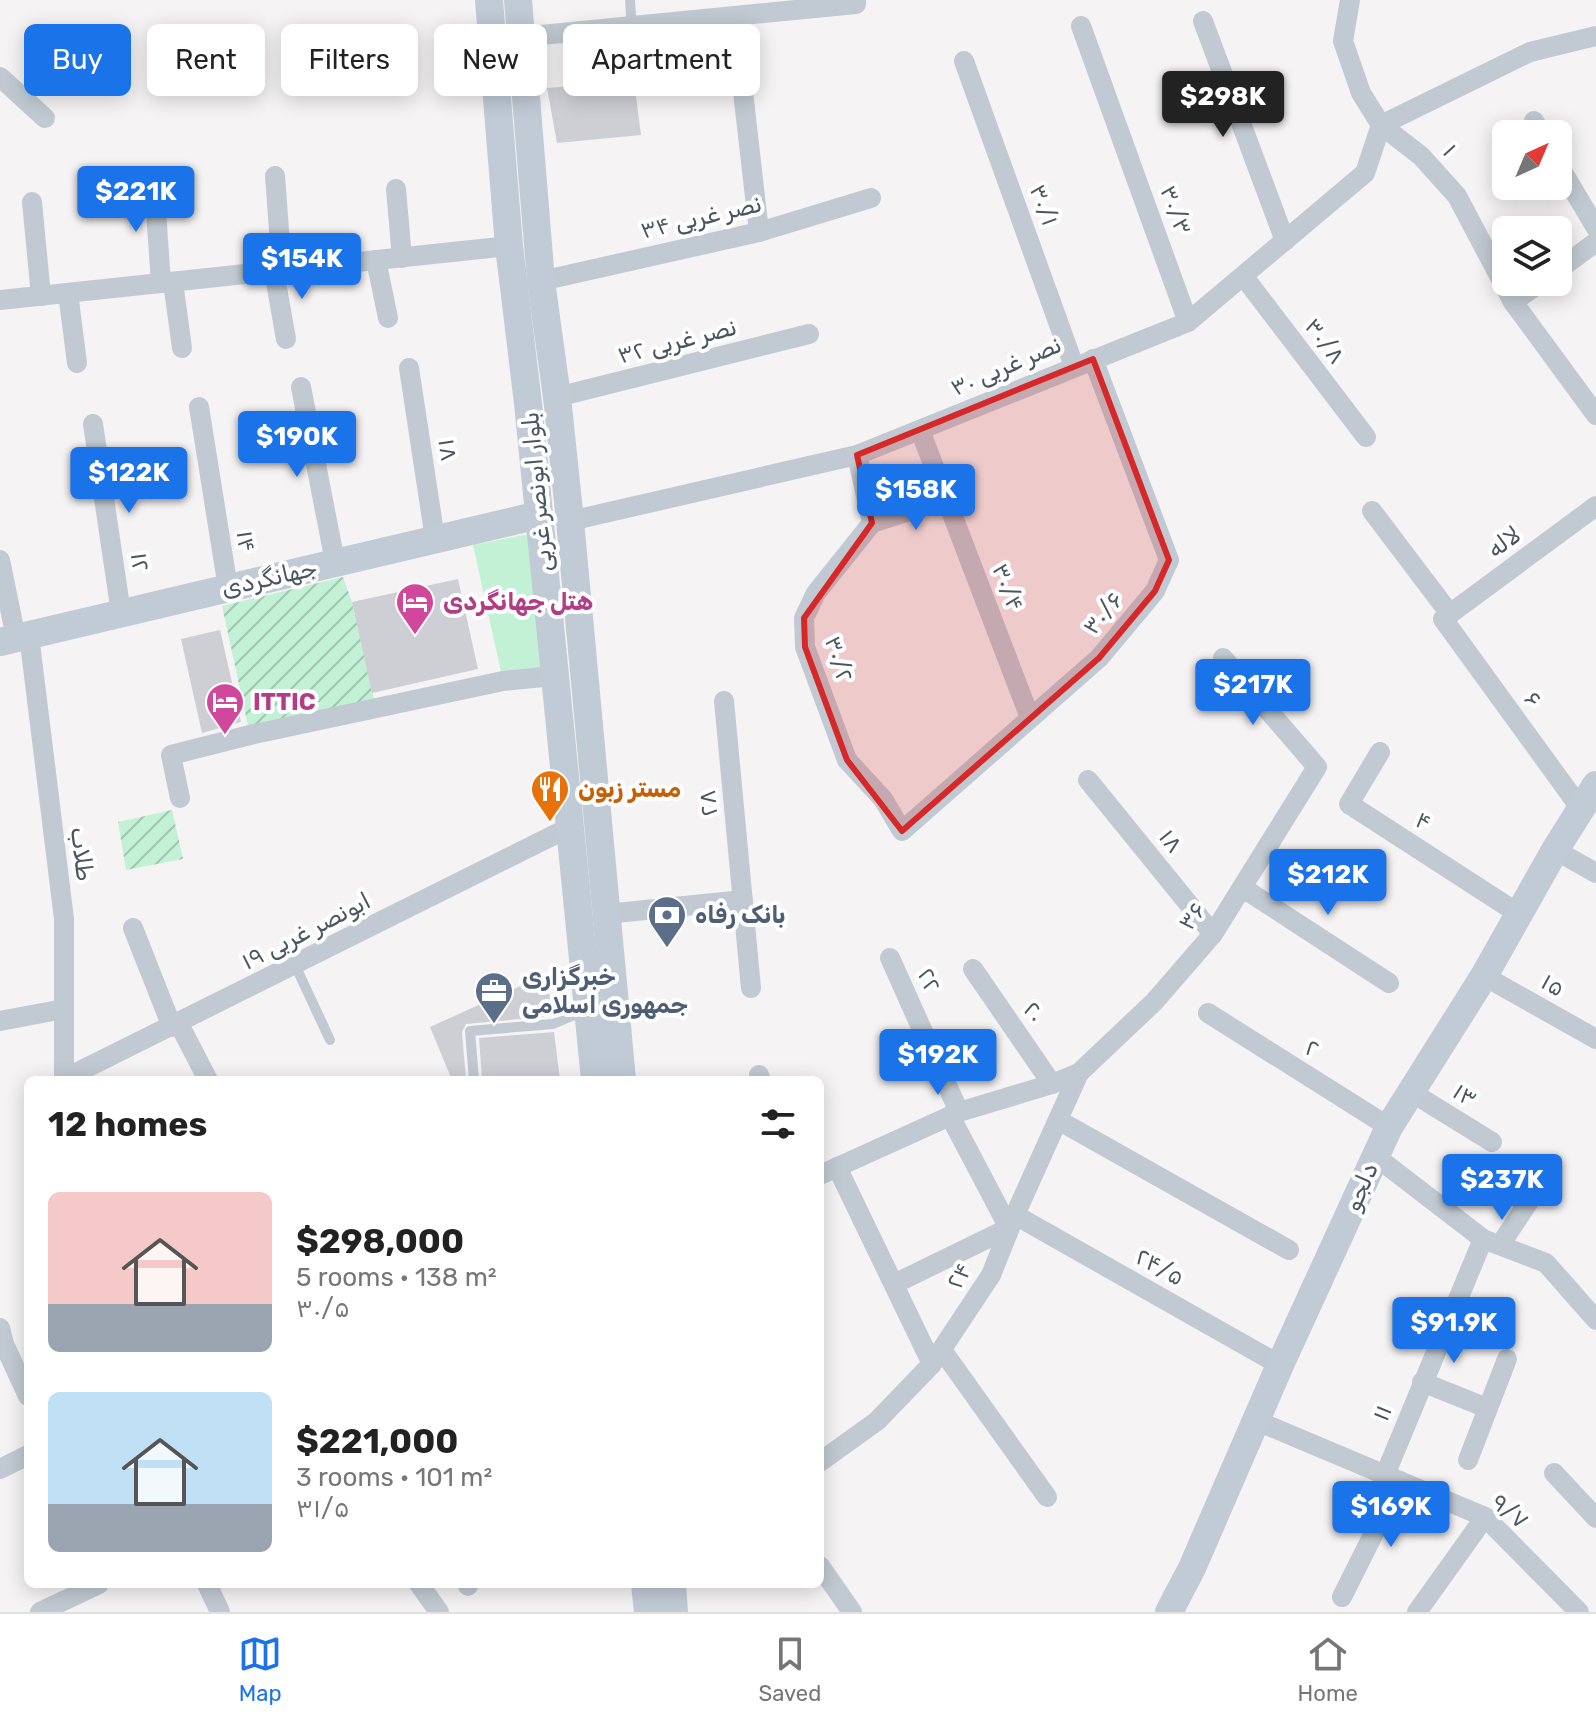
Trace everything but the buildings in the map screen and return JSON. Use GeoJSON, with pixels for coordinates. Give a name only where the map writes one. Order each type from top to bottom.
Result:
{"type":"FeatureCollection","features":[{"type":"Feature","properties":{"kind":"main road","name":"بلوار ابونصر غربی"},"geometry":{"type":"LineString","coordinates":[[489,0],[509,246],[528,403],[595,1076]]}},
{"type":"Feature","properties":{"kind":"main road","name":"بلوار ابونصر غربی"},"geometry":{"type":"LineString","coordinates":[[518,0],[520,24]]}},
{"type":"Feature","properties":{"kind":"main road","name":"بلوار ابونصر غربی"},"geometry":{"type":"LineString","coordinates":[[526,96],[541,281],[570,521],[622,1076]]}},
{"type":"Feature","properties":{"kind":"main road","name":"جهانگردی"},"geometry":{"type":"LineString","coordinates":[[15,638],[539,515]]}},
{"type":"Feature","properties":{"kind":"main road","name":"دلجو"},"geometry":{"type":"LineString","coordinates":[[1169,1612],[1192,1568],[1280,1365],[1389,1127],[1484,976],[1555,850],[1596,785]]}},
{"type":"Feature","properties":{"kind":"main road"},"geometry":{"type":"LineString","coordinates":[[645,1588],[648,1612]]}},
{"type":"Feature","properties":{"kind":"main road"},"geometry":{"type":"LineString","coordinates":[[672,1588],[674,1612]]}},
{"type":"Feature","properties":{"kind":"street"},"geometry":{"type":"LineString","coordinates":[[1350,0],[1343,41],[1361,93],[1381,125],[1530,52],[1596,36]]}},
{"type":"Feature","properties":{"kind":"street"},"geometry":{"type":"LineString","coordinates":[[651,24],[856,2]]}},
{"type":"Feature","properties":{"kind":"street"},"geometry":{"type":"LineString","coordinates":[[1203,21],[1285,241]]}},
{"type":"Feature","properties":{"kind":"street","name":"۳۰/۳"},"geometry":{"type":"LineString","coordinates":[[1081,26],[1188,322]]}},
{"type":"Feature","properties":{"kind":"street","name":"۳۰/۱"},"geometry":{"type":"LineString","coordinates":[[964,61],[1083,362]]}},
{"type":"Feature","properties":{"kind":"street"},"geometry":{"type":"LineString","coordinates":[[0,77],[45,118]]}},
{"type":"Feature","properties":{"kind":"street"},"geometry":{"type":"LineString","coordinates":[[743,96],[759,232]]}},
{"type":"Feature","properties":{"kind":"street","name":"نصر غربی ۳۰"},"geometry":{"type":"LineString","coordinates":[[570,521],[857,455],[1188,322],[1365,173],[1381,125]]}},
{"type":"Feature","properties":{"kind":"street","name":"۱"},"geometry":{"type":"LineString","coordinates":[[1381,125],[1421,156],[1457,196],[1513,302],[1596,415]]}},
{"type":"Feature","properties":{"kind":"street"},"geometry":{"type":"LineString","coordinates":[[275,176],[278,271],[286,339]]}},
{"type":"Feature","properties":{"kind":"street"},"geometry":{"type":"LineString","coordinates":[[154,182],[167,282],[182,348]]}},
{"type":"Feature","properties":{"kind":"street"},"geometry":{"type":"LineString","coordinates":[[1572,188],[1596,228]]}},
{"type":"Feature","properties":{"kind":"street"},"geometry":{"type":"LineString","coordinates":[[396,189],[402,258]]}},
{"type":"Feature","properties":{"kind":"street","name":"نصر غربی ۳۴"},"geometry":{"type":"LineString","coordinates":[[541,281],[759,232],[871,198]]}},
{"type":"Feature","properties":{"kind":"street"},"geometry":{"type":"LineString","coordinates":[[32,202],[41,296]]}},
{"type":"Feature","properties":{"kind":"street"},"geometry":{"type":"LineString","coordinates":[[1572,260],[1596,242]]}},
{"type":"Feature","properties":{"kind":"street"},"geometry":{"type":"LineString","coordinates":[[0,300],[509,246]]}},
{"type":"Feature","properties":{"kind":"street"},"geometry":{"type":"LineString","coordinates":[[376,260],[388,318]]}},
{"type":"Feature","properties":{"kind":"street","name":"۳۰/۸"},"geometry":{"type":"LineString","coordinates":[[1244,277],[1366,437]]}},
{"type":"Feature","properties":{"kind":"street"},"geometry":{"type":"LineString","coordinates":[[68,293],[77,363]]}},
{"type":"Feature","properties":{"kind":"street"},"geometry":{"type":"LineString","coordinates":[[1513,302],[1521,296]]}},
{"type":"Feature","properties":{"kind":"street","name":"نصر غربی ۳۲"},"geometry":{"type":"LineString","coordinates":[[557,397],[809,334]]}},
{"type":"Feature","properties":{"kind":"street","name":"۳۰/۶"},"geometry":{"type":"LineString","coordinates":[[902,831],[1099,658],[1155,591],[1169,560],[1083,362]]}},
{"type":"Feature","properties":{"kind":"street","name":"۱۸"},"geometry":{"type":"LineString","coordinates":[[409,368],[435,539]]}},
{"type":"Feature","properties":{"kind":"street"},"geometry":{"type":"LineString","coordinates":[[301,387],[335,562]]}},
{"type":"Feature","properties":{"kind":"street","name":"۱۴"},"geometry":{"type":"LineString","coordinates":[[199,407],[228,588]]}},
{"type":"Feature","properties":{"kind":"street","name":"۱۲"},"geometry":{"type":"LineString","coordinates":[[93,424],[121,613]]}},
{"type":"Feature","properties":{"kind":"street","name":"۳۰/۴"},"geometry":{"type":"LineString","coordinates":[[920,430],[1030,718]]}},
{"type":"Feature","properties":{"kind":"street"},"geometry":{"type":"LineString","coordinates":[[857,455],[872,523],[947,499]]}},
{"type":"Feature","properties":{"kind":"street","name":"لاله"},"geometry":{"type":"LineString","coordinates":[[1447,616],[1596,506]]}},
{"type":"Feature","properties":{"kind":"street","name":"۶"},"geometry":{"type":"LineString","coordinates":[[1372,511],[1581,809]]}},
{"type":"Feature","properties":{"kind":"street","name":"۳۰/۲"},"geometry":{"type":"LineString","coordinates":[[872,523],[816,593],[804,618],[805,647],[847,760],[883,799],[902,831]]}},
{"type":"Feature","properties":{"kind":"street","name":"طلاب"},"geometry":{"type":"LineString","coordinates":[[0,560],[64,919],[64,1076]]}},
{"type":"Feature","properties":{"kind":"street","name":"۳۶"},"geometry":{"type":"LineString","coordinates":[[1079,1073],[1154,1002],[1213,934],[1317,767],[1223,658]]}},
{"type":"Feature","properties":{"kind":"street"},"geometry":{"type":"LineString","coordinates":[[180,798],[171,755],[503,681],[554,676]]}},
{"type":"Feature","properties":{"kind":"street","name":"۲۸"},"geometry":{"type":"LineString","coordinates":[[724,701],[751,988]]}},
{"type":"Feature","properties":{"kind":"street","name":"۴"},"geometry":{"type":"LineString","coordinates":[[1380,752],[1349,804],[1519,914]]}},
{"type":"Feature","properties":{"kind":"street","name":"۱۸"},"geometry":{"type":"LineString","coordinates":[[1088,780],[1213,934]]}},
{"type":"Feature","properties":{"kind":"street","name":"ابونصر غربی ۱۹"},"geometry":{"type":"LineString","coordinates":[[72,1076],[570,827]]}},
{"type":"Feature","properties":{"kind":"street"},"geometry":{"type":"LineString","coordinates":[[1555,850],[1596,873]]}},
{"type":"Feature","properties":{"kind":"street"},"geometry":{"type":"LineString","coordinates":[[1243,888],[1389,983]]}},
{"type":"Feature","properties":{"kind":"street"},"geometry":{"type":"LineString","coordinates":[[606,914],[743,900]]}},
{"type":"Feature","properties":{"kind":"street"},"geometry":{"type":"LineString","coordinates":[[133,928],[175,1026],[206,1076]]}},
{"type":"Feature","properties":{"kind":"street","name":"۲۲"},"geometry":{"type":"LineString","coordinates":[[890,958],[954,1114],[1012,1221]]}},
{"type":"Feature","properties":{"kind":"street","name":"۲۰"},"geometry":{"type":"LineString","coordinates":[[973,969],[1052,1084]]}},
{"type":"Feature","properties":{"kind":"street","name":"۱۵"},"geometry":{"type":"LineString","coordinates":[[1484,976],[1596,1039]]}},
{"type":"Feature","properties":{"kind":"street"},"geometry":{"type":"LineString","coordinates":[[0,1021],[64,1009]]}},
{"type":"Feature","properties":{"kind":"street","name":"۲"},"geometry":{"type":"LineString","coordinates":[[1208,1013],[1389,1127]]}},
{"type":"Feature","properties":{"kind":"street"},"geometry":{"type":"LineString","coordinates":[[1047,1497],[937,1357],[829,1171],[954,1114],[1079,1073]]}},
{"type":"Feature","properties":{"kind":"street","name":"۲۴"},"geometry":{"type":"LineString","coordinates":[[824,1459],[877,1421],[937,1357],[991,1275],[1079,1073]]}},
{"type":"Feature","properties":{"kind":"street","name":"۱۳"},"geometry":{"type":"LineString","coordinates":[[1411,1092],[1492,1142]]}},
{"type":"Feature","properties":{"kind":"street"},"geometry":{"type":"LineString","coordinates":[[1058,1120],[1289,1250]]}},
{"type":"Feature","properties":{"kind":"street"},"geometry":{"type":"LineString","coordinates":[[1375,1156],[1491,1242],[1546,1263],[1596,1320]]}},
{"type":"Feature","properties":{"kind":"street","name":"۱۱"},"geometry":{"type":"LineString","coordinates":[[1342,1597],[1392,1478],[1422,1382],[1491,1242],[1546,1176]]}},
{"type":"Feature","properties":{"kind":"street"},"geometry":{"type":"LineString","coordinates":[[894,1284],[1012,1221]]}},
{"type":"Feature","properties":{"kind":"street","name":"۲۴/۵"},"geometry":{"type":"LineString","coordinates":[[1012,1221],[1280,1365]]}},
{"type":"Feature","properties":{"kind":"street"},"geometry":{"type":"LineString","coordinates":[[0,1328],[24,1387]]}},
{"type":"Feature","properties":{"kind":"street"},"geometry":{"type":"LineString","coordinates":[[1468,1460],[1507,1359]]}},
{"type":"Feature","properties":{"kind":"street"},"geometry":{"type":"LineString","coordinates":[[1422,1382],[1487,1408]]}},
{"type":"Feature","properties":{"kind":"street","name":"۹/۷"},"geometry":{"type":"LineString","coordinates":[[1257,1421],[1485,1517],[1579,1612]]}},
{"type":"Feature","properties":{"kind":"street"},"geometry":{"type":"LineString","coordinates":[[0,1469],[24,1457]]}},
{"type":"Feature","properties":{"kind":"street"},"geometry":{"type":"LineString","coordinates":[[1554,1473],[1596,1518]]}},
{"type":"Feature","properties":{"kind":"street"},"geometry":{"type":"LineString","coordinates":[[1417,1612],[1485,1517]]}},
{"type":"Feature","properties":{"kind":"street"},"geometry":{"type":"LineString","coordinates":[[824,1572],[852,1612]]}},
{"type":"Feature","properties":{"kind":"street"},"geometry":{"type":"LineString","coordinates":[[47,1611],[91,1588]]}},
{"type":"Feature","properties":{"kind":"street"},"geometry":{"type":"LineString","coordinates":[[209,1588],[220,1612]]}},
{"type":"Feature","properties":{"kind":"street"},"geometry":{"type":"LineString","coordinates":[[422,1588],[439,1612]]}},
{"type":"Feature","properties":{"kind":"lane"},"geometry":{"type":"LineString","coordinates":[[630,0],[632,24]]}},
{"type":"Feature","properties":{"kind":"lane"},"geometry":{"type":"LineString","coordinates":[[295,965],[330,1040]]}},
{"type":"Feature","properties":{"kind":"lane"},"geometry":{"type":"LineString","coordinates":[[474,1076],[470,1031],[553,1024],[588,1009]]}},
{"type":"Feature","properties":{"kind":"highlighted area"},"geometry":{"type":"Polygon","coordinates":[[[1093,359],[1169,560],[1155,591],[1099,658],[902,831],[847,760],[805,647],[804,618],[872,523],[857,455],[1093,359]]]}},
{"type":"Feature","properties":{"kind":"green space"},"geometry":{"type":"Polygon","coordinates":[[[540,532],[554,676],[503,681],[473,545],[540,532]]]}},
{"type":"Feature","properties":{"kind":"green space"},"geometry":{"type":"Polygon","coordinates":[[[343,577],[352,602],[376,708],[250,735],[222,606],[343,577]]]}},
{"type":"Feature","properties":{"kind":"green space"},"geometry":{"type":"Polygon","coordinates":[[[172,810],[183,859],[126,870],[118,822],[172,810]]]}},
{"type":"Feature","properties":{"kind":"place","name":"هتل جهانگردی"},"geometry":{"type":"Point","coordinates":[415,636]}},
{"type":"Feature","properties":{"kind":"place","name":"ITTIC"},"geometry":{"type":"Point","coordinates":[225,736]}},
{"type":"Feature","properties":{"kind":"place","name":"مستر زبون"},"geometry":{"type":"Point","coordinates":[550,823]}},
{"type":"Feature","properties":{"kind":"place","name":"بانک رفاه"},"geometry":{"type":"Point","coordinates":[667,949]}},
{"type":"Feature","properties":{"kind":"place","name":"خبرگزاری جمهوری اسلامی"},"geometry":{"type":"Point","coordinates":[494,1025]}}]}
